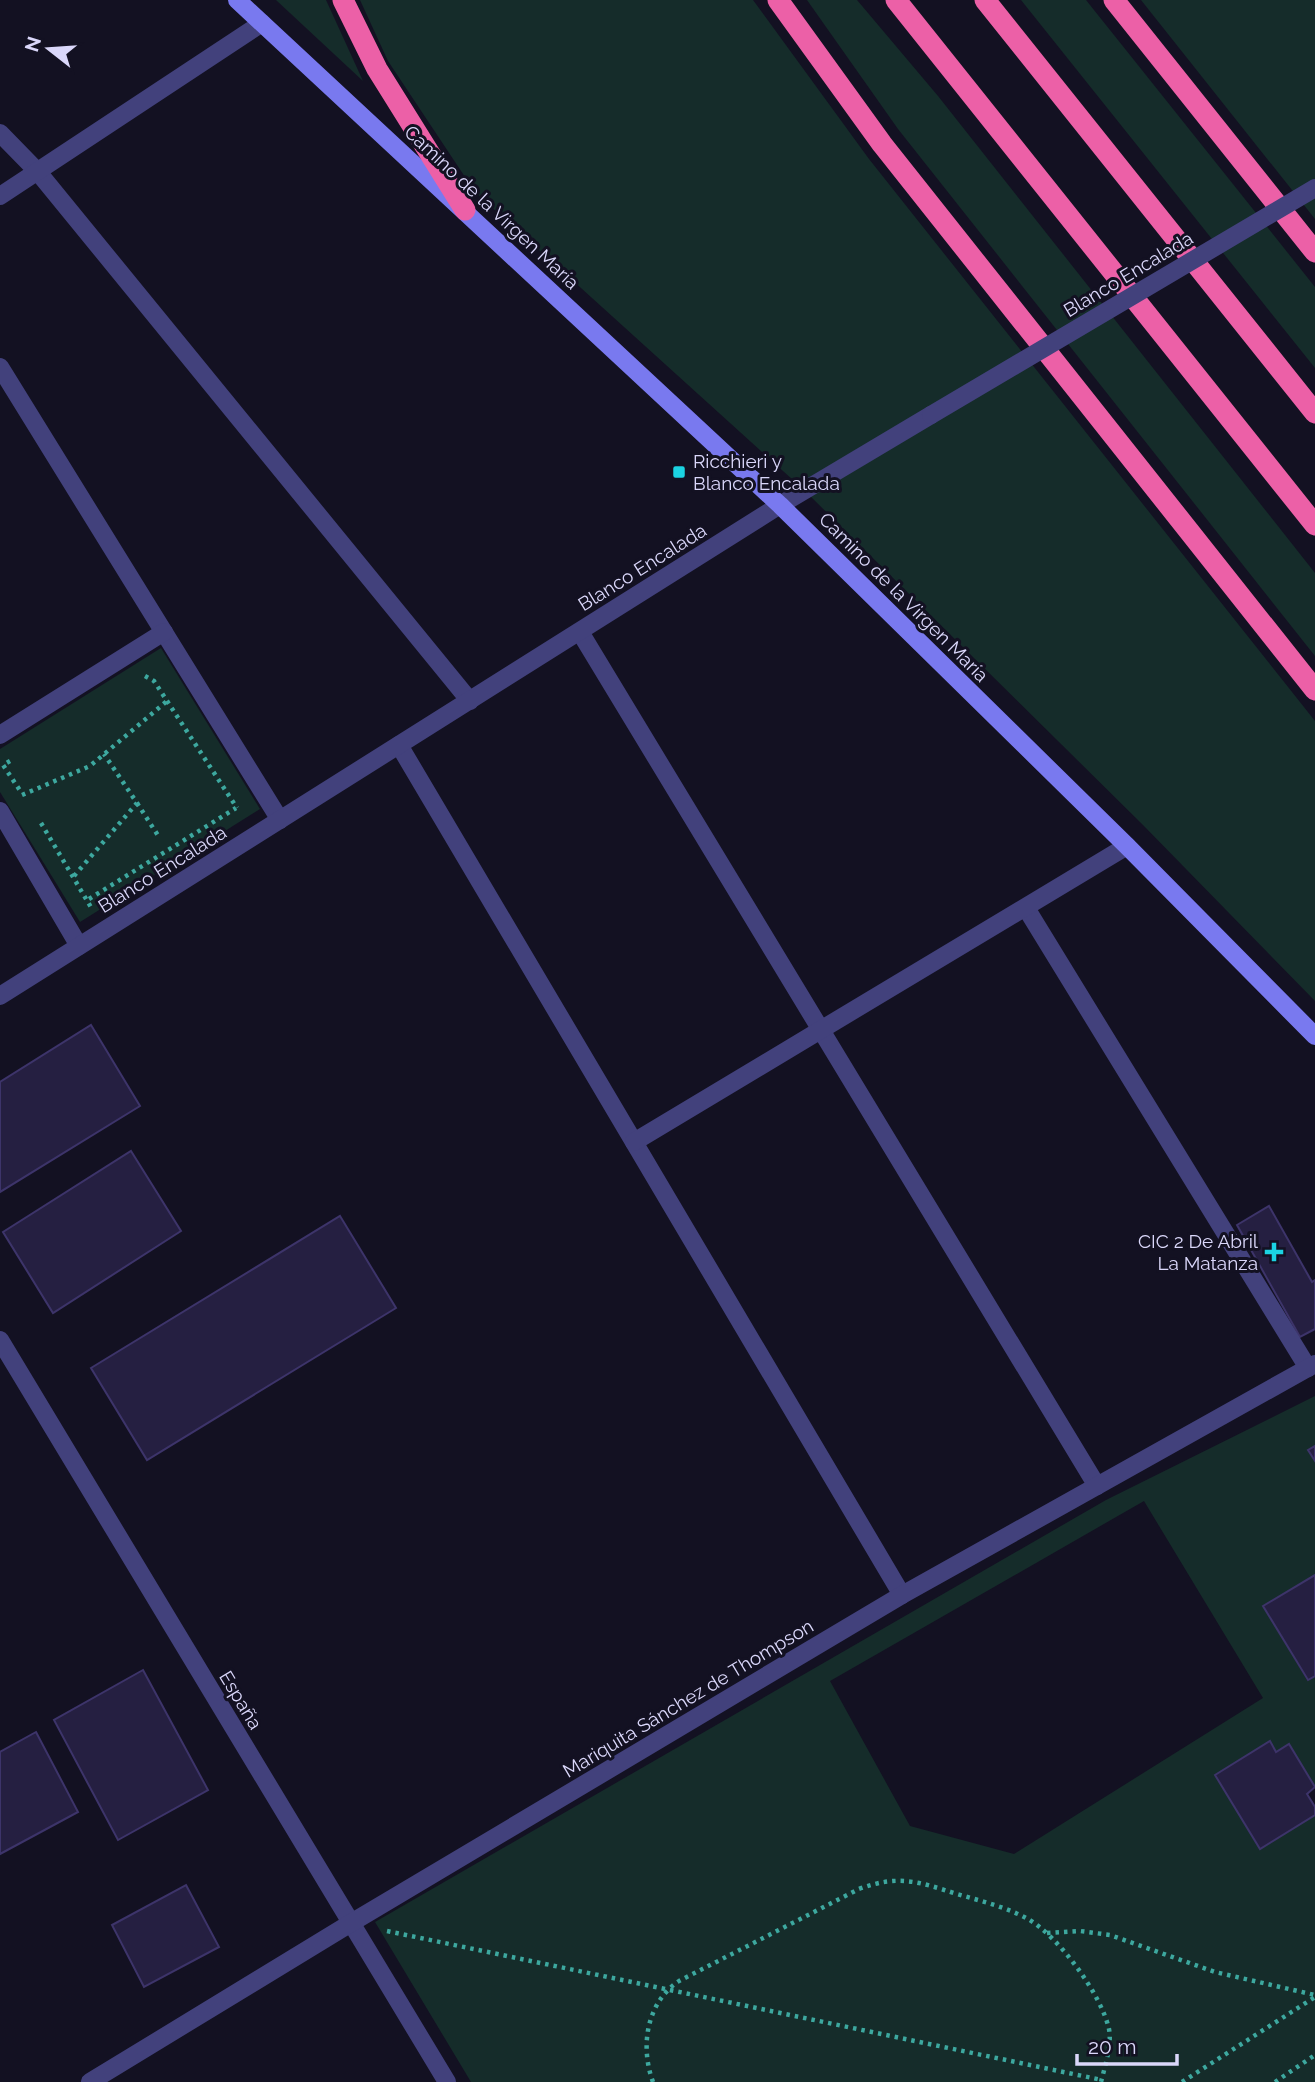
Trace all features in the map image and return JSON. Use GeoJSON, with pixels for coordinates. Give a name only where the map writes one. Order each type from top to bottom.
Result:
{"type":"FeatureCollection","features":[{"type":"Feature","properties":{"kind":"highway"},"geometry":{"type":"LineString","coordinates":[[343,0],[377,69],[465,210]]}},
{"type":"Feature","properties":{"kind":"highway"},"geometry":{"type":"LineString","coordinates":[[778,0],[882,144],[1315,690]]}},
{"type":"Feature","properties":{"kind":"highway"},"geometry":{"type":"LineString","coordinates":[[897,0],[1315,525]]}},
{"type":"Feature","properties":{"kind":"highway"},"geometry":{"type":"LineString","coordinates":[[985,0],[1315,413]]}},
{"type":"Feature","properties":{"kind":"highway"},"geometry":{"type":"LineString","coordinates":[[1114,0],[1315,252]]}},
{"type":"Feature","properties":{"kind":"street","name":"Camino de la Virgen María"},"geometry":{"type":"LineString","coordinates":[[237,0],[780,505],[1127,846],[1315,1037]]}},
{"type":"Feature","properties":{"kind":"street"},"geometry":{"type":"LineString","coordinates":[[0,196],[262,23]]}},
{"type":"Feature","properties":{"kind":"street"},"geometry":{"type":"LineString","coordinates":[[0,133],[38,172],[470,701]]}},
{"type":"Feature","properties":{"kind":"street","name":"Blanco Encalada"},"geometry":{"type":"LineString","coordinates":[[0,996],[780,505],[1315,188]]}},
{"type":"Feature","properties":{"kind":"street"},"geometry":{"type":"LineString","coordinates":[[0,367],[280,820]]}},
{"type":"Feature","properties":{"kind":"street"},"geometry":{"type":"LineString","coordinates":[[0,735],[164,632]]}},
{"type":"Feature","properties":{"kind":"street"},"geometry":{"type":"LineString","coordinates":[[580,632],[1097,1486]]}},
{"type":"Feature","properties":{"kind":"street"},"geometry":{"type":"LineString","coordinates":[[400,745],[902,1595]]}},
{"type":"Feature","properties":{"kind":"street"},"geometry":{"type":"LineString","coordinates":[[0,811],[79,947]]}},
{"type":"Feature","properties":{"kind":"street"},"geometry":{"type":"LineString","coordinates":[[634,1142],[1127,846]]}},
{"type":"Feature","properties":{"kind":"street"},"geometry":{"type":"LineString","coordinates":[[1026,908],[1311,1366]]}},
{"type":"Feature","properties":{"kind":"street","name":"España"},"geometry":{"type":"LineString","coordinates":[[0,1340],[447,2082]]}},
{"type":"Feature","properties":{"kind":"street","name":"Mariquita Sánchez de Thompson"},"geometry":{"type":"LineString","coordinates":[[90,2082],[351,1923],[902,1595],[1311,1366]]}},
{"type":"Feature","properties":{"kind":"path"},"geometry":{"type":"LineString","coordinates":[[136,681],[145,676],[153,681],[237,808]]}},
{"type":"Feature","properties":{"kind":"path"},"geometry":{"type":"LineString","coordinates":[[22,795],[90,765],[167,701]]}},
{"type":"Feature","properties":{"kind":"path"},"geometry":{"type":"LineString","coordinates":[[104,754],[159,837]]}},
{"type":"Feature","properties":{"kind":"path"},"geometry":{"type":"LineString","coordinates":[[15,758],[4,765],[30,806]]}},
{"type":"Feature","properties":{"kind":"path"},"geometry":{"type":"LineString","coordinates":[[61,916],[263,792]]}},
{"type":"Feature","properties":{"kind":"path"},"geometry":{"type":"LineString","coordinates":[[74,876],[137,803]]}},
{"type":"Feature","properties":{"kind":"path"},"geometry":{"type":"LineString","coordinates":[[37,818],[89,899],[102,932]]}},
{"type":"Feature","properties":{"kind":"path"},"geometry":{"type":"LineString","coordinates":[[351,1923],[666,1990],[1102,2081],[1109,2039],[1108,2028],[1087,1981],[1054,1938],[1029,1920],[996,1906],[928,1885],[902,1880],[880,1881],[859,1889],[666,1990],[655,2008],[646,2039],[646,2063],[653,2082]]}},
{"type":"Feature","properties":{"kind":"path"},"geometry":{"type":"LineString","coordinates":[[1046,1933],[1080,1931],[1110,1935],[1215,1972],[1315,1996]]}},
{"type":"Feature","properties":{"kind":"path"},"geometry":{"type":"LineString","coordinates":[[1182,2082],[1315,1996]]}},
{"type":"Feature","properties":{"kind":"path"},"geometry":{"type":"LineString","coordinates":[[1275,2082],[1315,2056]]}},
{"type":"Feature","properties":{"kind":"green space"},"geometry":{"type":"Polygon","coordinates":[[[276,0],[326,0],[363,81],[276,0]]]}},
{"type":"Feature","properties":{"kind":"green space"},"geometry":{"type":"Polygon","coordinates":[[[360,0],[753,0],[869,159],[1315,721],[1315,1001],[1143,825],[804,490],[475,192],[388,61],[360,0]]]}},
{"type":"Feature","properties":{"kind":"green space"},"geometry":{"type":"Polygon","coordinates":[[[807,0],[857,0],[938,96],[1315,573],[1315,656],[898,129],[807,0]]]}},
{"type":"Feature","properties":{"kind":"green space"},"geometry":{"type":"Polygon","coordinates":[[[1021,0],[1086,0],[1315,287],[1315,368],[1021,0]]]}},
{"type":"Feature","properties":{"kind":"green space"},"geometry":{"type":"Polygon","coordinates":[[[1141,0],[1315,0],[1315,219],[1141,0]]]}},
{"type":"Feature","properties":{"kind":"green space"},"geometry":{"type":"Polygon","coordinates":[[[161,648],[260,809],[80,922],[0,792],[0,749],[161,648]]]}},
{"type":"Feature","properties":{"kind":"green space"},"geometry":{"type":"Polygon","coordinates":[[[1315,1396],[1315,1446],[1309,1451],[1315,1461],[1315,1575],[1263,1606],[1307,1680],[1315,1676],[1315,1787],[1289,1745],[1276,1752],[1270,1741],[1215,1775],[1260,1848],[1315,1815],[1315,2082],[471,2082],[375,1922],[1106,1500],[1315,1396]],[[1144,1501],[830,1681],[910,1826],[1014,1854],[1263,1698],[1144,1501]]]}},
{"type":"Feature","properties":{"kind":"building"},"geometry":{"type":"Polygon","coordinates":[[[91,1025],[140,1106],[0,1192],[0,1082],[91,1025]]]}},
{"type":"Feature","properties":{"kind":"building"},"geometry":{"type":"Polygon","coordinates":[[[131,1151],[181,1231],[53,1313],[3,1232],[131,1151]]]}},
{"type":"Feature","properties":{"kind":"building","name":"CIC 2 De Abril La Matanza"},"geometry":{"type":"Polygon","coordinates":[[[1269,1206],[1312,1282],[1315,1280],[1315,1329],[1300,1337],[1237,1225],[1269,1206]]]}},
{"type":"Feature","properties":{"kind":"building"},"geometry":{"type":"Polygon","coordinates":[[[340,1216],[396,1308],[147,1460],[91,1368],[340,1216]]]}},
{"type":"Feature","properties":{"kind":"building"},"geometry":{"type":"Polygon","coordinates":[[[1315,1446],[1315,1461],[1308,1450],[1315,1446]]]}},
{"type":"Feature","properties":{"kind":"building"},"geometry":{"type":"Polygon","coordinates":[[[1315,1575],[1315,1676],[1308,1680],[1263,1606],[1315,1575]]]}},
{"type":"Feature","properties":{"kind":"building"},"geometry":{"type":"Polygon","coordinates":[[[143,1670],[208,1790],[118,1840],[54,1720],[143,1670]]]}},
{"type":"Feature","properties":{"kind":"building"},"geometry":{"type":"Polygon","coordinates":[[[36,1732],[78,1812],[0,1854],[0,1752],[36,1732]]]}},
{"type":"Feature","properties":{"kind":"building"},"geometry":{"type":"Polygon","coordinates":[[[1270,1741],[1276,1752],[1289,1744],[1315,1787],[1307,1794],[1315,1807],[1315,1815],[1260,1849],[1215,1775],[1270,1741]]]}},
{"type":"Feature","properties":{"kind":"building"},"geometry":{"type":"Polygon","coordinates":[[[186,1885],[219,1947],[144,1987],[112,1925],[186,1885]]]}},
{"type":"Feature","properties":{"kind":"place","name":"Ricchieri y Blanco Encalada"},"geometry":{"type":"Point","coordinates":[679,472]}},
{"type":"Feature","properties":{"kind":"place","name":"CIC 2 De Abril La Matanza"},"geometry":{"type":"Point","coordinates":[1274,1252]}}]}
